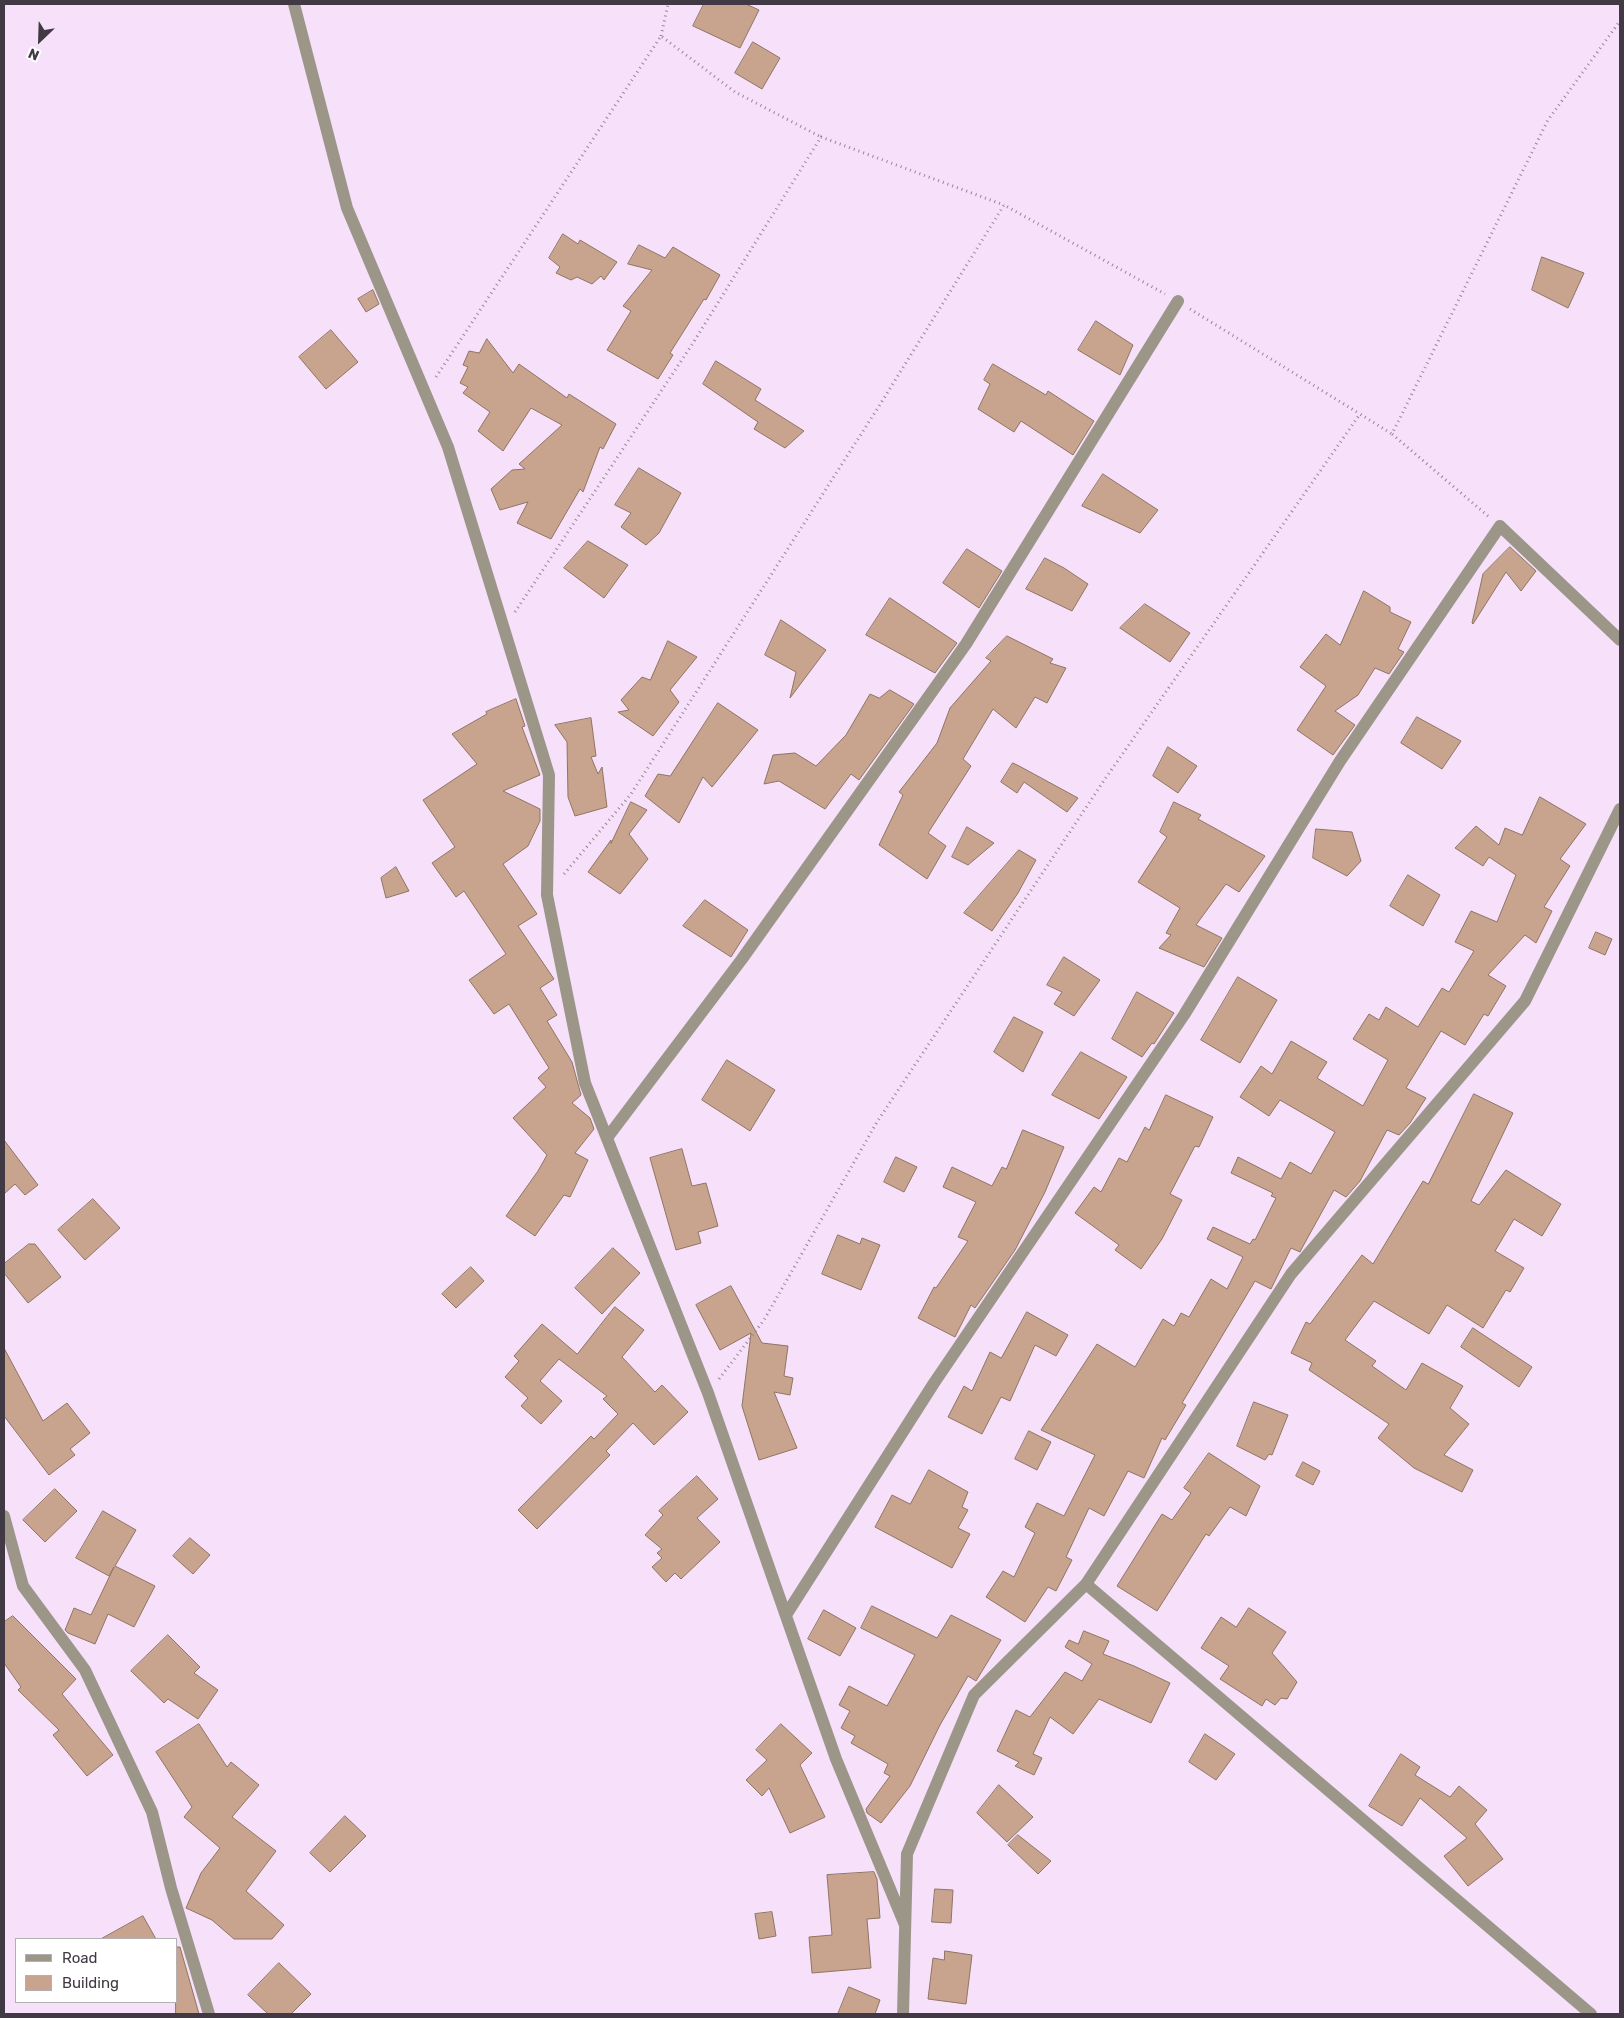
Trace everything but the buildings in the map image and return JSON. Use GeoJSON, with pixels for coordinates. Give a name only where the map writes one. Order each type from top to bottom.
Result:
{"type":"FeatureCollection","features":[{"type":"Feature","properties":{"kind":"street"},"geometry":{"type":"LineString","coordinates":[[294,4],[347,208],[448,447],[549,774],[546,895],[585,1083],[708,1393],[836,1759],[905,1925]]}},
{"type":"Feature","properties":{"kind":"street"},"geometry":{"type":"LineString","coordinates":[[607,1138],[742,959],[964,647],[1178,301]]}},
{"type":"Feature","properties":{"kind":"street"},"geometry":{"type":"LineString","coordinates":[[786,1615],[934,1383],[1184,1015],[1340,761],[1500,526],[1620,640]]}},
{"type":"Feature","properties":{"kind":"street"},"geometry":{"type":"LineString","coordinates":[[903,2014],[907,1854],[974,1695],[1086,1584],[1291,1274],[1525,1001],[1620,808]]}},
{"type":"Feature","properties":{"kind":"street"},"geometry":{"type":"LineString","coordinates":[[4,1516],[22,1586],[85,1670],[152,1812],[209,2014]]}},
{"type":"Feature","properties":{"kind":"street"},"geometry":{"type":"LineString","coordinates":[[1086,1584],[1591,2014]]}},
{"type":"Feature","properties":{"kind":"path"},"geometry":{"type":"LineString","coordinates":[[425,393],[661,36],[668,4]]}},
{"type":"Feature","properties":{"kind":"path"},"geometry":{"type":"LineString","coordinates":[[1392,434],[1548,120],[1620,21]]}},
{"type":"Feature","properties":{"kind":"path"},"geometry":{"type":"LineString","coordinates":[[661,36],[735,92],[821,137],[1004,205],[1178,301],[1392,434],[1500,526]]}},
{"type":"Feature","properties":{"kind":"path"},"geometry":{"type":"LineString","coordinates":[[503,630],[693,343],[821,137]]}},
{"type":"Feature","properties":{"kind":"path"},"geometry":{"type":"LineString","coordinates":[[546,895],[631,794],[881,403],[1004,205]]}},
{"type":"Feature","properties":{"kind":"path"},"geometry":{"type":"LineString","coordinates":[[708,1393],[764,1320],[877,1122],[1104,779],[1360,414]]}}]}
